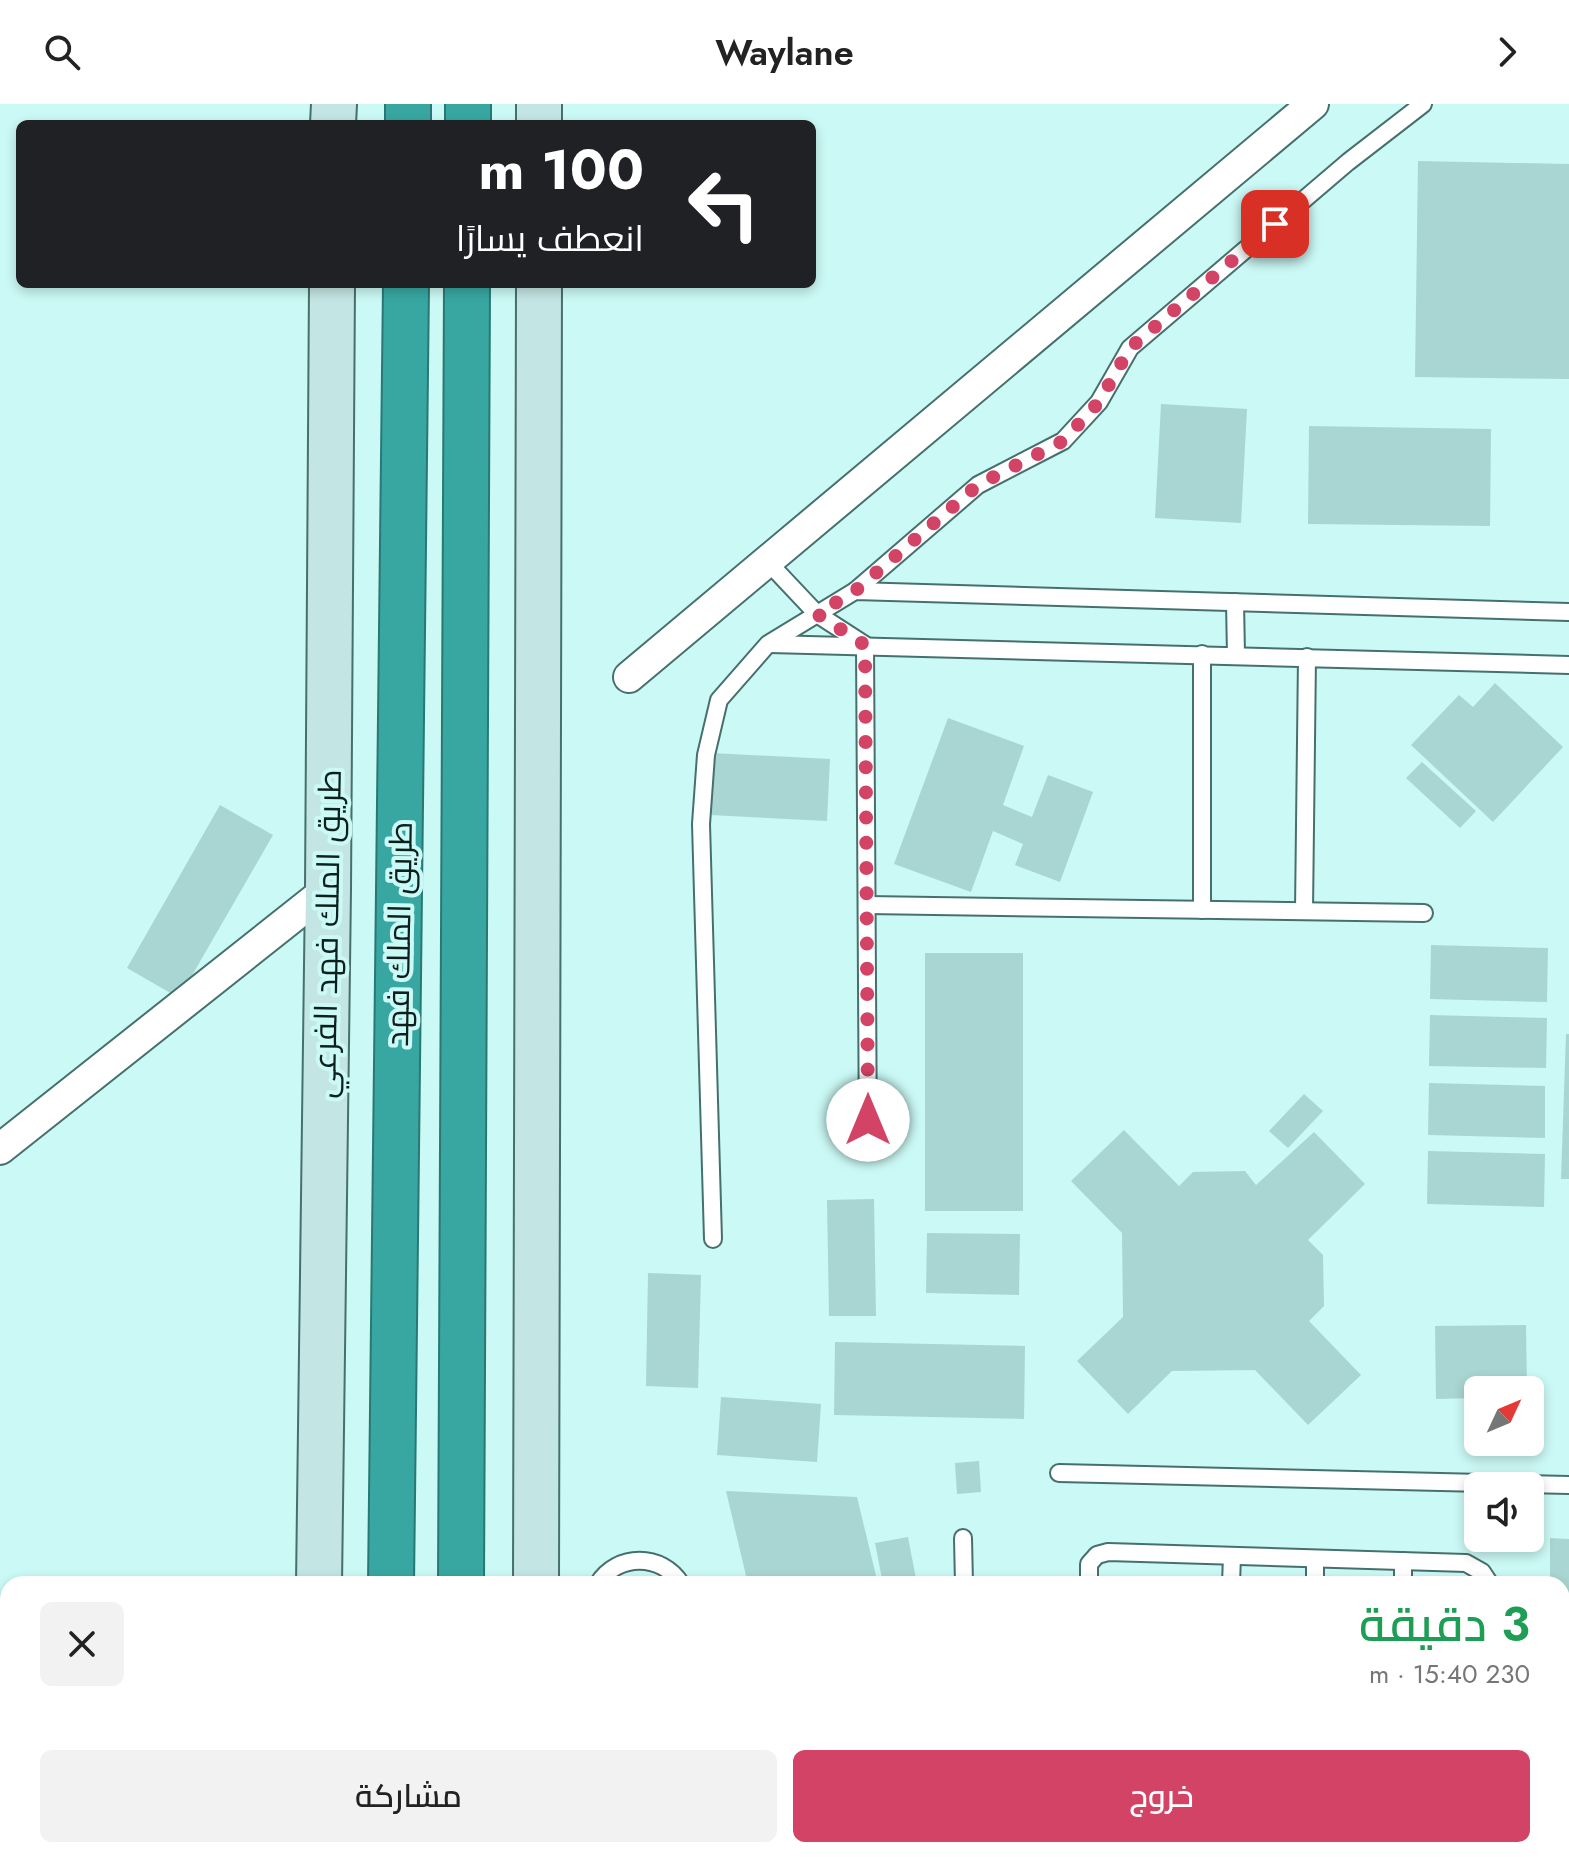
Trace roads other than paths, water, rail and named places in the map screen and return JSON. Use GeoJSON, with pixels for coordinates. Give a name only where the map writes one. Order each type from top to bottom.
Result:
{"type":"FeatureCollection","features":[{"type":"Feature","properties":{"kind":"highway","name":"طريق الملك فهد"},"geometry":{"type":"LineString","coordinates":[[391,1576],[406,288]]}},
{"type":"Feature","properties":{"kind":"highway","name":"طريق الملك فهد"},"geometry":{"type":"LineString","coordinates":[[461,1576],[467,288]]}},
{"type":"Feature","properties":{"kind":"main road","name":"طريق الملك فهد الفرعي"},"geometry":{"type":"LineString","coordinates":[[319,1576],[332,288]]}},
{"type":"Feature","properties":{"kind":"main road"},"geometry":{"type":"LineString","coordinates":[[536,1576],[539,288]]}},
{"type":"Feature","properties":{"kind":"street"},"geometry":{"type":"LineString","coordinates":[[629,677],[1313,104]]}},
{"type":"Feature","properties":{"kind":"street"},"geometry":{"type":"LineString","coordinates":[[0,1149],[328,889]]}},
{"type":"Feature","properties":{"kind":"lane"},"geometry":{"type":"LineString","coordinates":[[713,1239],[701,824],[706,755],[719,700],[768,644],[855,591],[978,485],[1063,441],[1099,402],[1130,348],[1348,162],[1423,104]]}},
{"type":"Feature","properties":{"kind":"lane"},"geometry":{"type":"LineString","coordinates":[[767,561],[817,614],[865,645]]}},
{"type":"Feature","properties":{"kind":"lane"},"geometry":{"type":"LineString","coordinates":[[855,591],[1569,612]]}},
{"type":"Feature","properties":{"kind":"lane"},"geometry":{"type":"LineString","coordinates":[[1235,602],[1236,655]]}},
{"type":"Feature","properties":{"kind":"lane"},"geometry":{"type":"LineString","coordinates":[[768,644],[1569,665]]}},
{"type":"Feature","properties":{"kind":"lane"},"geometry":{"type":"LineString","coordinates":[[865,645],[868,1150]]}},
{"type":"Feature","properties":{"kind":"lane"},"geometry":{"type":"LineString","coordinates":[[1202,654],[1202,910]]}},
{"type":"Feature","properties":{"kind":"lane"},"geometry":{"type":"LineString","coordinates":[[1304,911],[1307,657]]}},
{"type":"Feature","properties":{"kind":"lane"},"geometry":{"type":"LineString","coordinates":[[867,905],[1424,913]]}},
{"type":"Feature","properties":{"kind":"lane"},"geometry":{"type":"LineString","coordinates":[[1059,1473],[1569,1485]]}},
{"type":"Feature","properties":{"kind":"lane"},"geometry":{"type":"LineString","coordinates":[[963,1538],[964,1576]]}},
{"type":"Feature","properties":{"kind":"lane"},"geometry":{"type":"LineString","coordinates":[[1089,1576],[1089,1564],[1097,1555],[1108,1552],[1466,1563],[1485,1576]]}},
{"type":"Feature","properties":{"kind":"lane"},"geometry":{"type":"LineString","coordinates":[[1231,1576],[1232,1556]]}},
{"type":"Feature","properties":{"kind":"lane"},"geometry":{"type":"LineString","coordinates":[[606,1576],[615,1566],[636,1559],[658,1564],[676,1576]]}},
{"type":"Feature","properties":{"kind":"lane"},"geometry":{"type":"LineString","coordinates":[[1315,1559],[1315,1576]]}},
{"type":"Feature","properties":{"kind":"lane"},"geometry":{"type":"LineString","coordinates":[[1403,1561],[1403,1576]]}}]}
